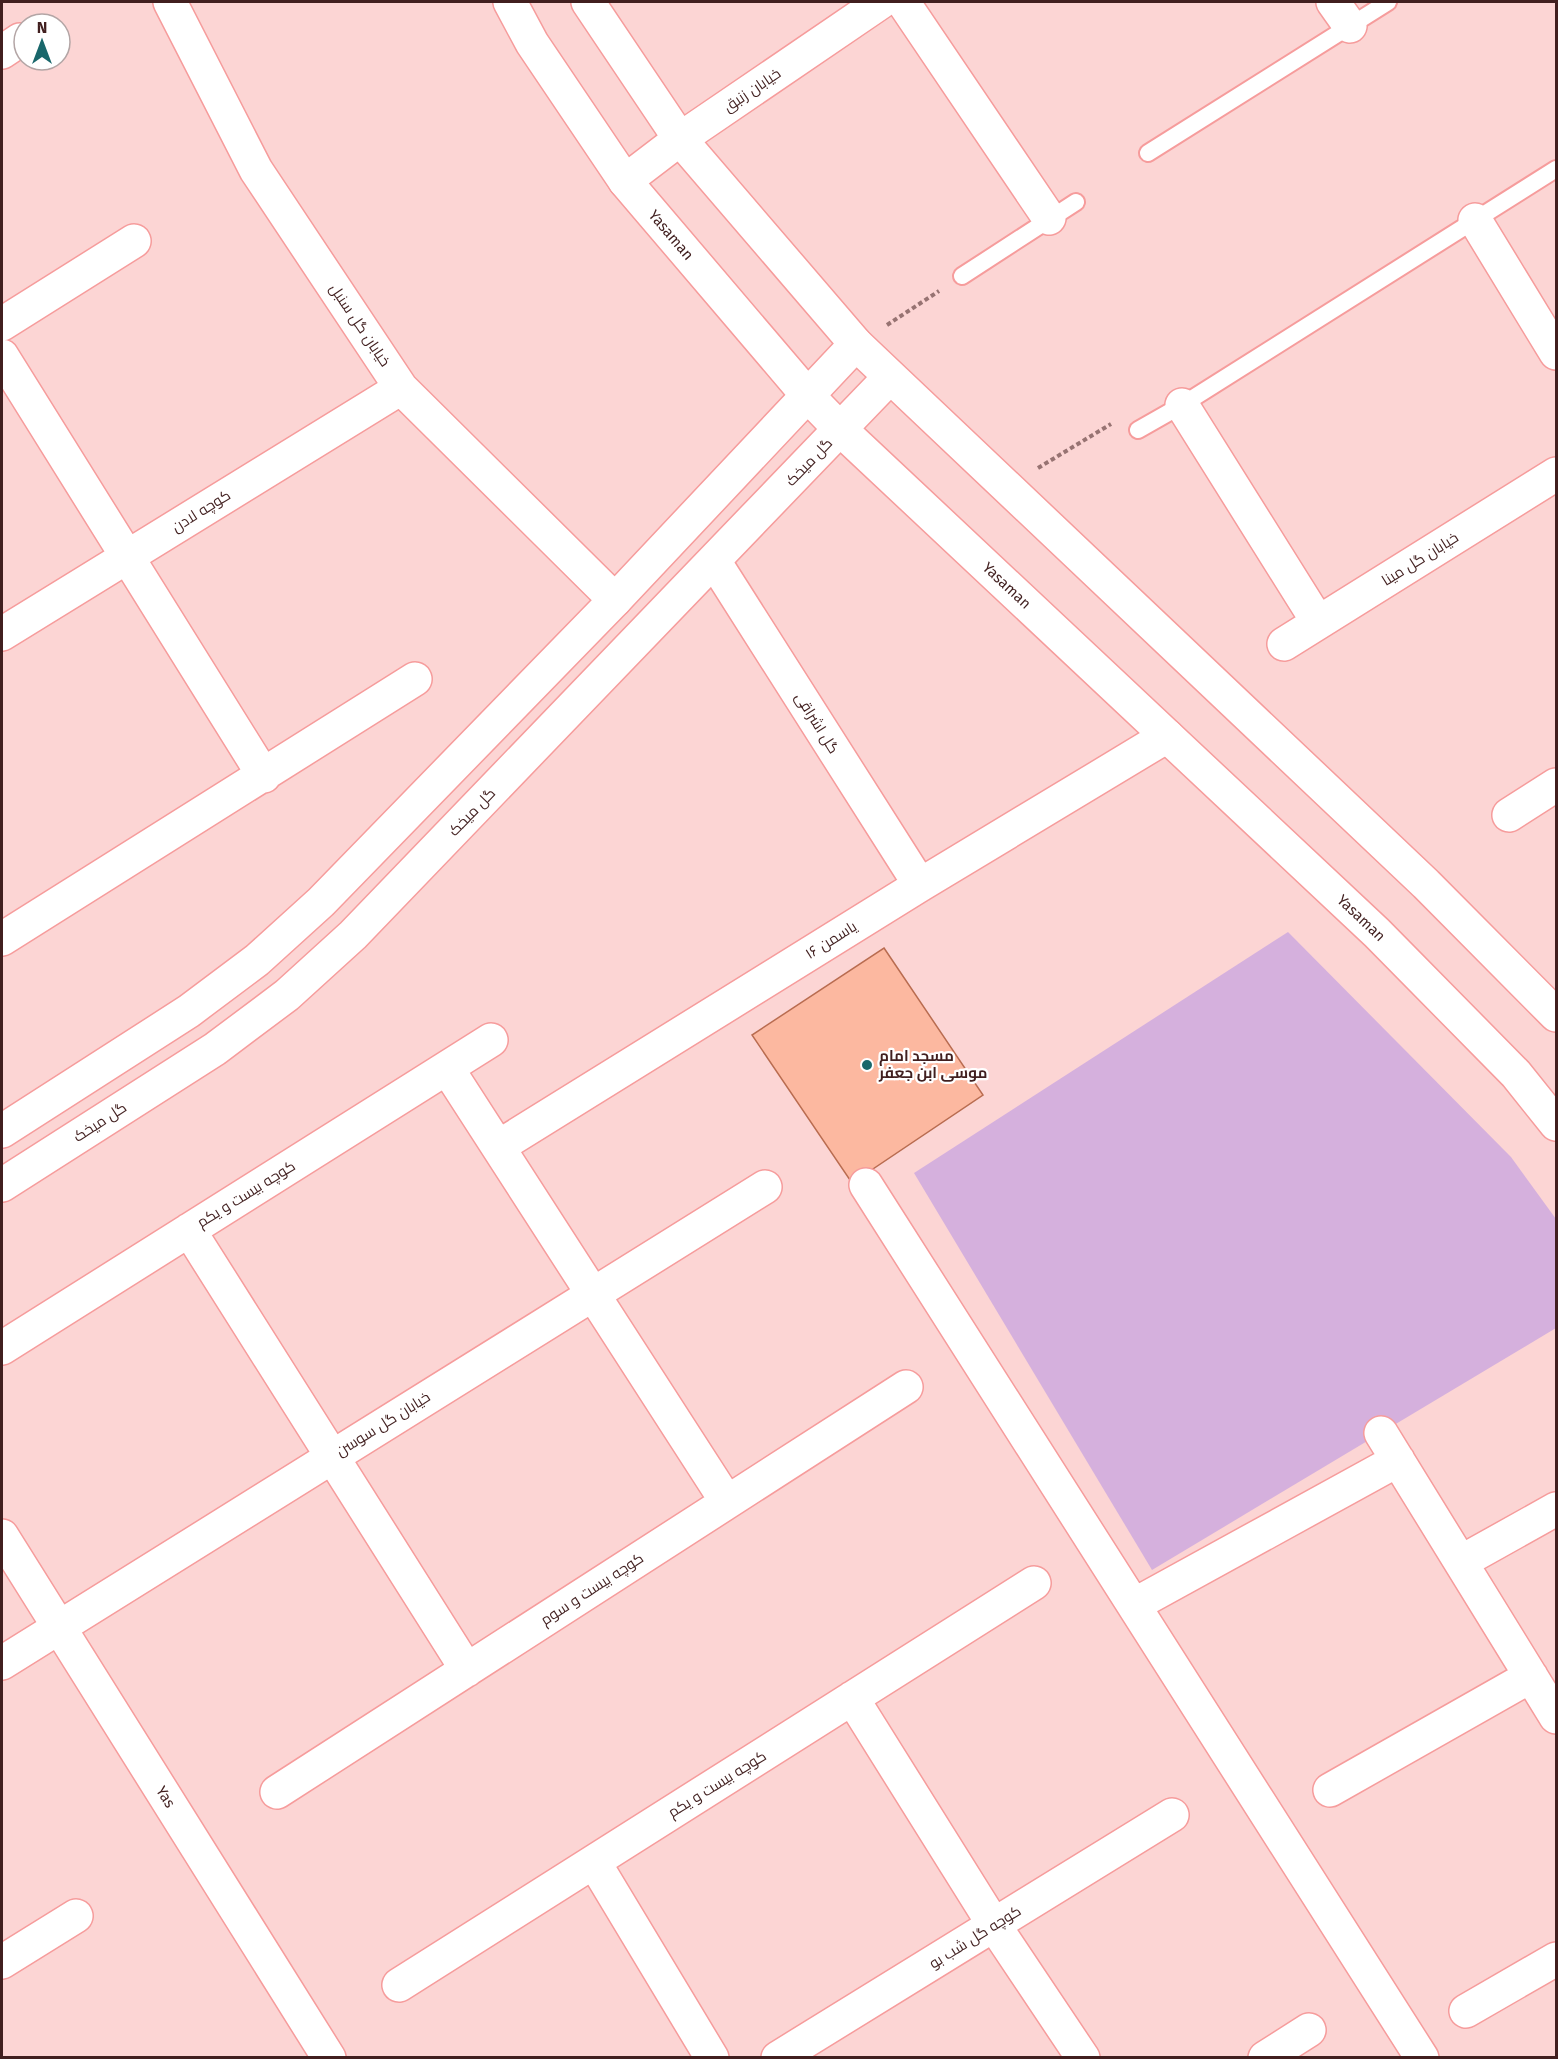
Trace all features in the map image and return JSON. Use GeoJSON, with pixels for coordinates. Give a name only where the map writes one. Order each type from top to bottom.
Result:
{"type":"FeatureCollection","features":[{"type":"Feature","properties":{"kind":"street","name":"خیابان گل سنبل"},"geometry":{"type":"LineString","coordinates":[[170,2],[256,170],[401,388],[646,629]]}},
{"type":"Feature","properties":{"kind":"street","name":"Yasaman"},"geometry":{"type":"LineString","coordinates":[[510,2],[532,43],[625,181],[809,396],[841,430],[1377,933],[1516,1074],[1557,1124]]}},
{"type":"Feature","properties":{"kind":"street"},"geometry":{"type":"LineString","coordinates":[[588,2],[680,140],[856,344],[1426,884],[1557,1015]]}},
{"type":"Feature","properties":{"kind":"street","name":"خیابان زنبق"},"geometry":{"type":"LineString","coordinates":[[625,181],[680,140],[881,2]]}},
{"type":"Feature","properties":{"kind":"street"},"geometry":{"type":"LineString","coordinates":[[903,2],[1049,218]]}},
{"type":"Feature","properties":{"kind":"street"},"geometry":{"type":"LineString","coordinates":[[1475,220],[1557,354]]}},
{"type":"Feature","properties":{"kind":"street"},"geometry":{"type":"LineString","coordinates":[[2,324],[134,241]]}},
{"type":"Feature","properties":{"kind":"street"},"geometry":{"type":"LineString","coordinates":[[2,1131],[189,1011],[257,960],[321,902],[615,600],[856,344]]}},
{"type":"Feature","properties":{"kind":"street"},"geometry":{"type":"LineString","coordinates":[[2,356],[264,776]]}},
{"type":"Feature","properties":{"kind":"street","name":"گل میخک"},"geometry":{"type":"LineString","coordinates":[[2,1185],[215,1049],[287,995],[353,935],[890,377]]}},
{"type":"Feature","properties":{"kind":"street","name":"کوچه لادن"},"geometry":{"type":"LineString","coordinates":[[2,634],[401,388]]}},
{"type":"Feature","properties":{"kind":"street"},"geometry":{"type":"LineString","coordinates":[[1182,405],[1318,622]]}},
{"type":"Feature","properties":{"kind":"street","name":"خیابان گل مینا"},"geometry":{"type":"LineString","coordinates":[[1284,644],[1557,474]]}},
{"type":"Feature","properties":{"kind":"street","name":"گل اشراقی"},"geometry":{"type":"LineString","coordinates":[[714,561],[920,885]]}},
{"type":"Feature","properties":{"kind":"street"},"geometry":{"type":"LineString","coordinates":[[2,937],[264,776],[415,679]]}},
{"type":"Feature","properties":{"kind":"street","name":"یاسمن ۱۶"},"geometry":{"type":"LineString","coordinates":[[498,1147],[920,885],[1167,736]]}},
{"type":"Feature","properties":{"kind":"street"},"geometry":{"type":"LineString","coordinates":[[1509,815],[1557,785]]}},
{"type":"Feature","properties":{"kind":"street","name":"کوچه بیست و یکم"},"geometry":{"type":"LineString","coordinates":[[2,1348],[490,1040]]}},
{"type":"Feature","properties":{"kind":"street"},"geometry":{"type":"LineString","coordinates":[[447,1068],[727,1502]]}},
{"type":"Feature","properties":{"kind":"street"},"geometry":{"type":"LineString","coordinates":[[866,1185],[1422,2058]]}},
{"type":"Feature","properties":{"kind":"street","name":"خیابان گل سوسن"},"geometry":{"type":"LineString","coordinates":[[2,1663],[765,1187]]}},
{"type":"Feature","properties":{"kind":"street"},"geometry":{"type":"LineString","coordinates":[[189,1230],[467,1670]]}},
{"type":"Feature","properties":{"kind":"street","name":"کوچه بیست و سوم"},"geometry":{"type":"LineString","coordinates":[[277,1792],[906,1387]]}},
{"type":"Feature","properties":{"kind":"street"},"geometry":{"type":"LineString","coordinates":[[1381,1433],[1557,1717]]}},
{"type":"Feature","properties":{"kind":"street"},"geometry":{"type":"LineString","coordinates":[[1134,1605],[1398,1460]]}},
{"type":"Feature","properties":{"kind":"street"},"geometry":{"type":"LineString","coordinates":[[1461,1562],[1557,1509]]}},
{"type":"Feature","properties":{"kind":"street","name":"Yas"},"geometry":{"type":"LineString","coordinates":[[2,1536],[329,2058]]}},
{"type":"Feature","properties":{"kind":"street","name":"کوچه بیست و یکم"},"geometry":{"type":"LineString","coordinates":[[399,1985],[1034,1582]]}},
{"type":"Feature","properties":{"kind":"street"},"geometry":{"type":"LineString","coordinates":[[1330,1790],[1531,1676]]}},
{"type":"Feature","properties":{"kind":"street"},"geometry":{"type":"LineString","coordinates":[[852,1698],[994,1925],[1083,2058]]}},
{"type":"Feature","properties":{"kind":"street","name":"کوچه گل شب بو"},"geometry":{"type":"LineString","coordinates":[[778,2058],[1172,1815]]}},
{"type":"Feature","properties":{"kind":"street"},"geometry":{"type":"LineString","coordinates":[[594,1862],[712,2058]]}},
{"type":"Feature","properties":{"kind":"street"},"geometry":{"type":"LineString","coordinates":[[2,1962],[76,1916]]}},
{"type":"Feature","properties":{"kind":"street"},"geometry":{"type":"LineString","coordinates":[[1466,2011],[1557,1959]]}},
{"type":"Feature","properties":{"kind":"street"},"geometry":{"type":"LineString","coordinates":[[1265,2058],[1309,2030]]}},
{"type":"Feature","properties":{"kind":"lane"},"geometry":{"type":"LineString","coordinates":[[1148,153],[1341,14],[1388,2]]}},
{"type":"Feature","properties":{"kind":"lane"},"geometry":{"type":"LineString","coordinates":[[1137,430],[1182,405],[1557,169]]}},
{"type":"Feature","properties":{"kind":"lane"},"geometry":{"type":"LineString","coordinates":[[962,276],[1076,202]]}},
{"type":"Feature","properties":{"kind":"path"},"geometry":{"type":"LineString","coordinates":[[856,344],[962,276]]}},
{"type":"Feature","properties":{"kind":"path"},"geometry":{"type":"LineString","coordinates":[[1006,488],[1117,419],[1137,430]]}},
{"type":"Feature","properties":{"kind":"shaded area"},"geometry":{"type":"Polygon","coordinates":[[[1288,932],[1511,1157],[1556,1219],[1556,1328],[1152,1570],[914,1173],[1288,932]]]}},
{"type":"Feature","properties":{"kind":"building","name":"مسجد امام موسی ابن جعفر"},"geometry":{"type":"Polygon","coordinates":[[[884,948],[983,1095],[852,1183],[752,1035],[884,948]]]}},
{"type":"Feature","properties":{"kind":"place","name":"مسجد امام موسی ابن جعفر"},"geometry":{"type":"Point","coordinates":[867,1065]}}]}
